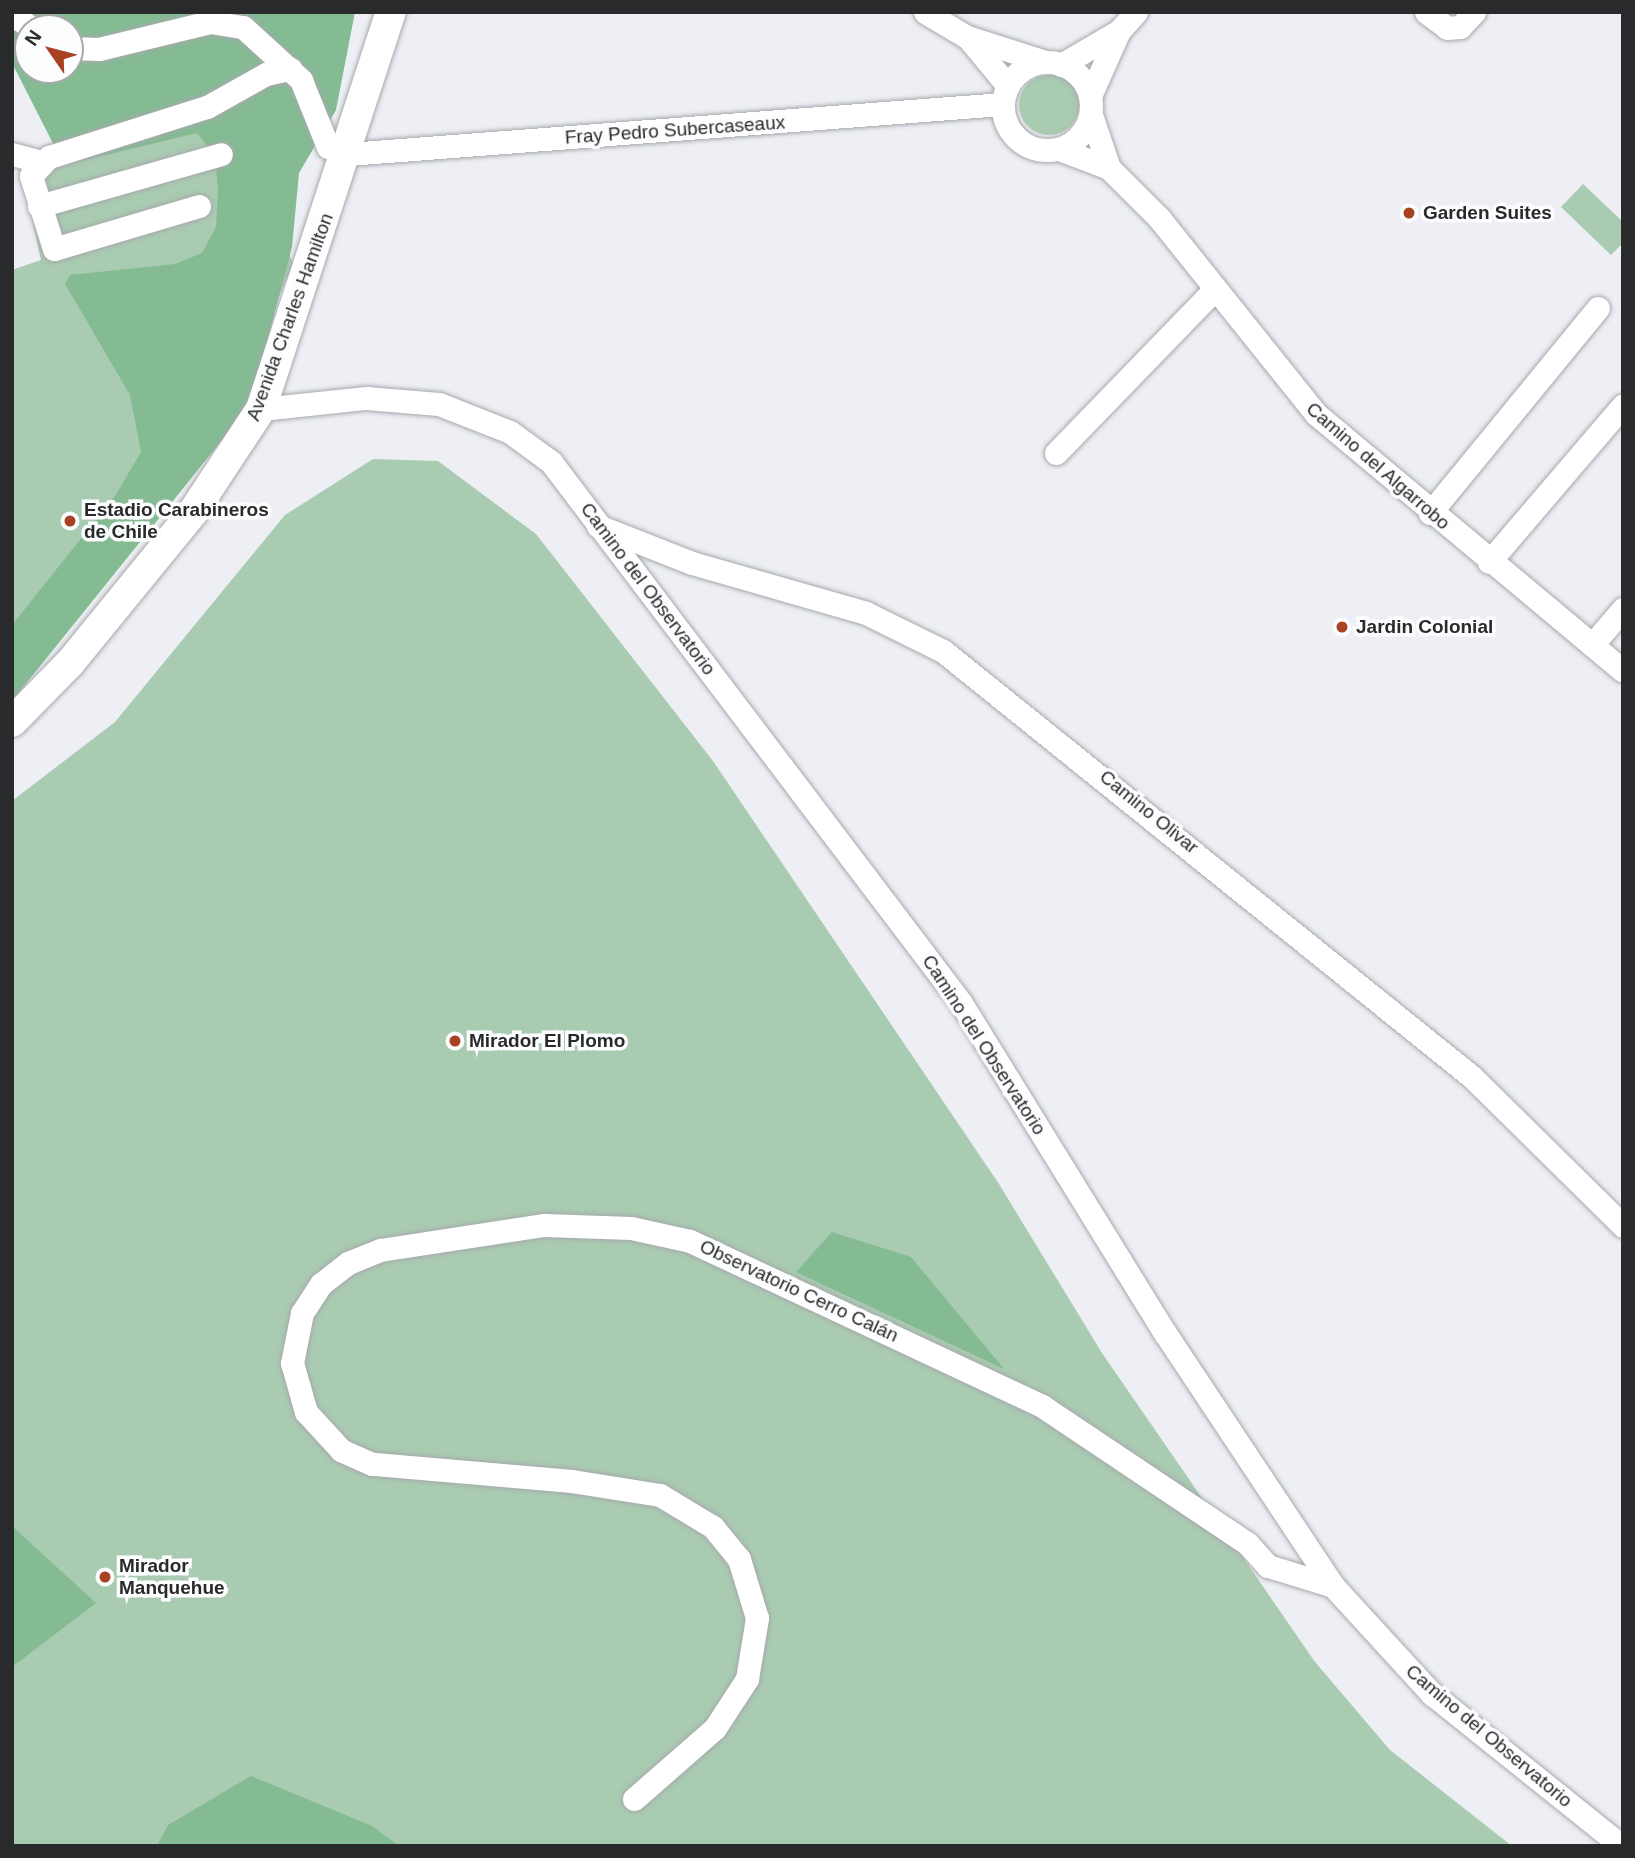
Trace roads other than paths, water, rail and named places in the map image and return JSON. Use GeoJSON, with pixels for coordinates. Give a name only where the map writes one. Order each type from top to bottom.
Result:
{"type":"FeatureCollection","features":[{"type":"Feature","properties":{"kind":"main road","name":"Avenida Charles Hamilton"},"geometry":{"type":"LineString","coordinates":[[12,722],[70,663],[193,512],[261,409],[348,154],[389,12]]}},
{"type":"Feature","properties":{"kind":"street"},"geometry":{"type":"LineString","coordinates":[[925,12],[967,37],[1074,71],[1090,105]]}},
{"type":"Feature","properties":{"kind":"street"},"geometry":{"type":"LineString","coordinates":[[967,37],[1006,95],[1020,141],[1059,149],[1080,136],[1119,31],[1136,12]]}},
{"type":"Feature","properties":{"kind":"street"},"geometry":{"type":"LineString","coordinates":[[1426,12],[1447,28],[1460,27],[1474,12]]}},
{"type":"Feature","properties":{"kind":"street"},"geometry":{"type":"LineString","coordinates":[[84,49],[99,50],[210,22],[243,27],[290,69],[310,93],[328,147],[348,154]]}},
{"type":"Feature","properties":{"kind":"street"},"geometry":{"type":"LineString","coordinates":[[1006,95],[1024,69],[1054,63],[1119,31]]}},
{"type":"Feature","properties":{"kind":"street"},"geometry":{"type":"LineString","coordinates":[[12,154],[39,162],[208,107],[266,74],[290,69]]}},
{"type":"Feature","properties":{"kind":"street","name":"Fray Pedro Subercaseaux"},"geometry":{"type":"LineString","coordinates":[[348,154],[1006,95]]}},
{"type":"Feature","properties":{"kind":"street","name":"Camino del Algarrobo"},"geometry":{"type":"LineString","coordinates":[[1090,105],[1109,168],[1215,289],[1316,414],[1430,513],[1623,671]]}},
{"type":"Feature","properties":{"kind":"street","name":"Camino del Algarrobo"},"geometry":{"type":"LineString","coordinates":[[1059,149],[1109,168]]}},
{"type":"Feature","properties":{"kind":"street"},"geometry":{"type":"LineString","coordinates":[[39,206],[221,153]]}},
{"type":"Feature","properties":{"kind":"street"},"geometry":{"type":"LineString","coordinates":[[39,162],[31,176],[54,249],[199,206]]}},
{"type":"Feature","properties":{"kind":"street"},"geometry":{"type":"LineString","coordinates":[[1056,453],[1215,289]]}},
{"type":"Feature","properties":{"kind":"street"},"geometry":{"type":"LineString","coordinates":[[1430,513],[1598,308]]}},
{"type":"Feature","properties":{"kind":"street","name":"Camino del Observatorio"},"geometry":{"type":"LineString","coordinates":[[261,409],[388,398],[463,411],[510,432],[551,462],[961,1003],[1172,1345],[1333,1586],[1432,1694],[1622,1846]]}},
{"type":"Feature","properties":{"kind":"street"},"geometry":{"type":"LineString","coordinates":[[1489,562],[1623,405]]}},
{"type":"Feature","properties":{"kind":"street","name":"Camino Olivar"},"geometry":{"type":"LineString","coordinates":[[598,526],[703,566],[866,613],[943,651],[1472,1077],[1623,1226]]}},
{"type":"Feature","properties":{"kind":"street"},"geometry":{"type":"LineString","coordinates":[[1592,645],[1623,609]]}},
{"type":"Feature","properties":{"kind":"street","name":"Observatorio Cerro Calán"},"geometry":{"type":"LineString","coordinates":[[634,1799],[715,1728],[747,1679],[757,1618],[739,1559],[713,1527],[660,1495],[572,1481],[372,1464],[341,1450],[306,1412],[292,1363],[302,1313],[321,1284],[348,1263],[380,1250],[544,1225],[631,1228],[690,1241],[1042,1406],[1247,1543],[1268,1566],[1333,1586]]}},
{"type":"Feature","properties":{"kind":"place","name":"Garden Suites"},"geometry":{"type":"Point","coordinates":[1409,213]}},
{"type":"Feature","properties":{"kind":"place","name":"Estadio Carabineros de Chile"},"geometry":{"type":"Point","coordinates":[70,521]}},
{"type":"Feature","properties":{"kind":"place","name":"Jardin Colonial"},"geometry":{"type":"Point","coordinates":[1342,627]}},
{"type":"Feature","properties":{"kind":"place","name":"Mirador El Plomo"},"geometry":{"type":"Point","coordinates":[455,1041]}},
{"type":"Feature","properties":{"kind":"place","name":"Mirador Manquehue"},"geometry":{"type":"Point","coordinates":[105,1577]}}]}
